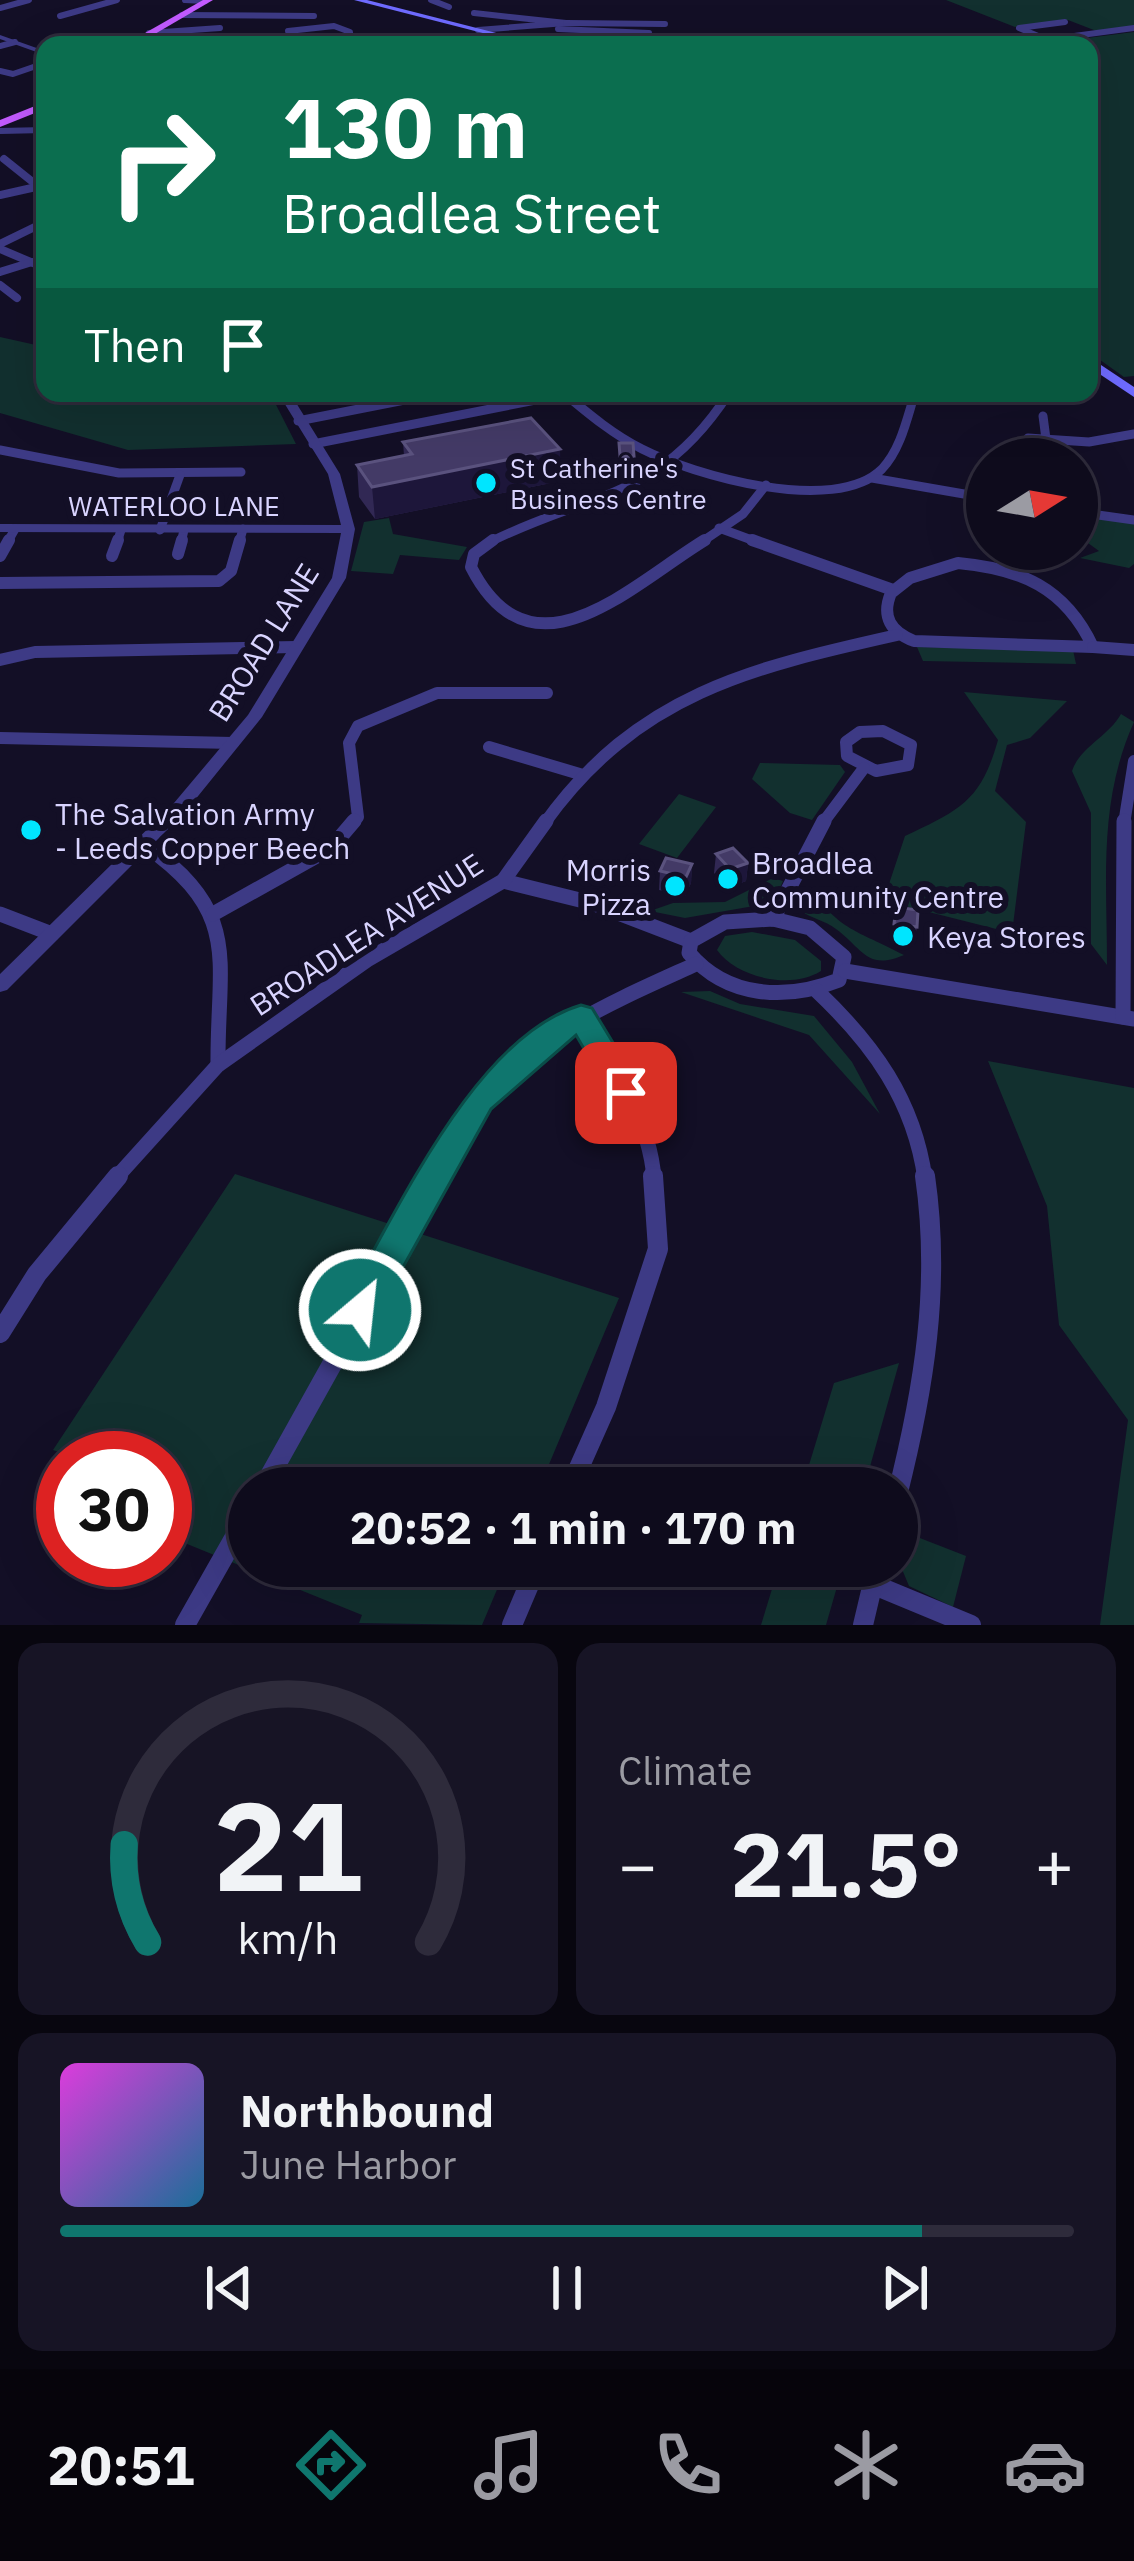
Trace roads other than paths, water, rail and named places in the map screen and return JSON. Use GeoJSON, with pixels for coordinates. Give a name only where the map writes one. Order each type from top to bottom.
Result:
{"type":"FeatureCollection","features":[{"type":"Feature","properties":{"kind":"main road"},"geometry":{"type":"LineString","coordinates":[[145,36],[207,1]]}},
{"type":"Feature","properties":{"kind":"main road"},"geometry":{"type":"LineString","coordinates":[[366,1],[502,36]]}},
{"type":"Feature","properties":{"kind":"main road"},"geometry":{"type":"LineString","coordinates":[[1,125],[36,110]]}},
{"type":"Feature","properties":{"kind":"main road"},"geometry":{"type":"LineString","coordinates":[[1098,367],[1134,393]]}},
{"type":"Feature","properties":{"kind":"street"},"geometry":{"type":"LineString","coordinates":[[0,8],[28,0]]}},
{"type":"Feature","properties":{"kind":"street"},"geometry":{"type":"LineString","coordinates":[[60,16],[117,0]]}},
{"type":"Feature","properties":{"kind":"street"},"geometry":{"type":"LineString","coordinates":[[185,0],[207,1]]}},
{"type":"Feature","properties":{"kind":"street"},"geometry":{"type":"LineString","coordinates":[[429,2],[449,7]]}},
{"type":"Feature","properties":{"kind":"street"},"geometry":{"type":"LineString","coordinates":[[474,13],[566,23],[665,24]]}},
{"type":"Feature","properties":{"kind":"street"},"geometry":{"type":"LineString","coordinates":[[182,15],[314,16]]}},
{"type":"Feature","properties":{"kind":"street"},"geometry":{"type":"LineString","coordinates":[[1038,36],[1019,28],[1065,22]]}},
{"type":"Feature","properties":{"kind":"street"},"geometry":{"type":"LineString","coordinates":[[553,28],[566,23]]}},
{"type":"Feature","properties":{"kind":"street"},"geometry":{"type":"LineString","coordinates":[[288,31],[334,26],[348,30],[348,36]]}},
{"type":"Feature","properties":{"kind":"street"},"geometry":{"type":"LineString","coordinates":[[149,33],[220,28]]}},
{"type":"Feature","properties":{"kind":"street"},"geometry":{"type":"LineString","coordinates":[[1077,36],[1134,28]]}},
{"type":"Feature","properties":{"kind":"street"},"geometry":{"type":"LineString","coordinates":[[474,29],[649,33]]}},
{"type":"Feature","properties":{"kind":"street"},"geometry":{"type":"LineString","coordinates":[[474,29],[479,36]]}},
{"type":"Feature","properties":{"kind":"street"},"geometry":{"type":"LineString","coordinates":[[0,41],[15,42],[36,52]]}},
{"type":"Feature","properties":{"kind":"street"},"geometry":{"type":"LineString","coordinates":[[26,60],[36,58]]}},
{"type":"Feature","properties":{"kind":"street"},"geometry":{"type":"LineString","coordinates":[[13,74],[36,62]]}},
{"type":"Feature","properties":{"kind":"street"},"geometry":{"type":"LineString","coordinates":[[0,71],[32,79]]}},
{"type":"Feature","properties":{"kind":"street"},"geometry":{"type":"LineString","coordinates":[[1,125],[36,129]]}},
{"type":"Feature","properties":{"kind":"street"},"geometry":{"type":"LineString","coordinates":[[4,159],[36,182]]}},
{"type":"Feature","properties":{"kind":"street"},"geometry":{"type":"LineString","coordinates":[[0,195],[36,187]]}},
{"type":"Feature","properties":{"kind":"street"},"geometry":{"type":"LineString","coordinates":[[0,246],[36,227]]}},
{"type":"Feature","properties":{"kind":"street"},"geometry":{"type":"LineString","coordinates":[[0,246],[36,264]]}},
{"type":"Feature","properties":{"kind":"street"},"geometry":{"type":"LineString","coordinates":[[0,272],[32,262]]}},
{"type":"Feature","properties":{"kind":"street"},"geometry":{"type":"LineString","coordinates":[[0,285],[17,298]]}},
{"type":"Feature","properties":{"kind":"street","name":"BROAD LANE"},"geometry":{"type":"LineString","coordinates":[[0,985],[145,845],[233,742],[339,578],[348,529],[334,474],[288,402]]}},
{"type":"Feature","properties":{"kind":"street"},"geometry":{"type":"LineString","coordinates":[[298,421],[394,402]]}},
{"type":"Feature","properties":{"kind":"street"},"geometry":{"type":"LineString","coordinates":[[313,444],[527,402]]}},
{"type":"Feature","properties":{"kind":"street"},"geometry":{"type":"LineString","coordinates":[[579,402],[644,450],[766,485],[834,487],[872,478],[966,494]]}},
{"type":"Feature","properties":{"kind":"street"},"geometry":{"type":"LineString","coordinates":[[724,402],[701,440],[676,462],[623,492],[490,541],[474,554],[471,567],[488,599],[512,617],[533,621],[588,616],[719,528],[761,496],[766,485]]}},
{"type":"Feature","properties":{"kind":"street"},"geometry":{"type":"LineString","coordinates":[[872,478],[888,465],[912,402]]}},
{"type":"Feature","properties":{"kind":"street"},"geometry":{"type":"LineString","coordinates":[[1043,416],[1046,438]]}},
{"type":"Feature","properties":{"kind":"street"},"geometry":{"type":"LineString","coordinates":[[1098,440],[1134,434]]}},
{"type":"Feature","properties":{"kind":"street"},"geometry":{"type":"LineString","coordinates":[[0,450],[71,468],[180,475],[241,472]]}},
{"type":"Feature","properties":{"kind":"street"},"geometry":{"type":"LineString","coordinates":[[160,530],[180,475]]}},
{"type":"Feature","properties":{"kind":"street"},"geometry":{"type":"LineString","coordinates":[[1098,515],[1134,520]]}},
{"type":"Feature","properties":{"kind":"street"},"geometry":{"type":"LineString","coordinates":[[0,556],[8,528]]}},
{"type":"Feature","properties":{"kind":"street","name":"WATERLOO LANE"},"geometry":{"type":"LineString","coordinates":[[8,528],[348,529]]}},
{"type":"Feature","properties":{"kind":"street"},"geometry":{"type":"LineString","coordinates":[[719,528],[893,590]]}},
{"type":"Feature","properties":{"kind":"street"},"geometry":{"type":"LineString","coordinates":[[0,583],[219,581],[231,571],[243,529]]}},
{"type":"Feature","properties":{"kind":"street"},"geometry":{"type":"LineString","coordinates":[[112,556],[122,530]]}},
{"type":"Feature","properties":{"kind":"street"},"geometry":{"type":"LineString","coordinates":[[178,554],[184,530]]}},
{"type":"Feature","properties":{"kind":"street"},"geometry":{"type":"LineString","coordinates":[[1093,647],[1070,601],[1003,569],[958,563],[912,576],[893,590],[886,604],[887,620],[897,634],[914,640],[1134,650]]}},
{"type":"Feature","properties":{"kind":"street","name":"BROADLEA AVENUE"},"geometry":{"type":"LineString","coordinates":[[0,1333],[37,1274],[218,1065],[367,960],[502,881],[583,775],[649,718],[702,689],[760,667],[897,634]]}},
{"type":"Feature","properties":{"kind":"street"},"geometry":{"type":"LineString","coordinates":[[0,660],[34,652],[296,647]]}},
{"type":"Feature","properties":{"kind":"street"},"geometry":{"type":"LineString","coordinates":[[213,914],[331,848],[358,817],[349,742],[358,726],[437,693],[547,693]]}},
{"type":"Feature","properties":{"kind":"street"},"geometry":{"type":"LineString","coordinates":[[860,732],[894,734],[914,752],[899,770],[864,768],[844,749],[860,732]]}},
{"type":"Feature","properties":{"kind":"street"},"geometry":{"type":"LineString","coordinates":[[0,738],[233,742]]}},
{"type":"Feature","properties":{"kind":"street"},"geometry":{"type":"LineString","coordinates":[[489,747],[583,775]]}},
{"type":"Feature","properties":{"kind":"street"},"geometry":{"type":"LineString","coordinates":[[844,971],[1129,1018],[1123,830],[1134,760]]}},
{"type":"Feature","properties":{"kind":"street"},"geometry":{"type":"LineString","coordinates":[[773,919],[814,835],[864,768]]}},
{"type":"Feature","properties":{"kind":"street"},"geometry":{"type":"LineString","coordinates":[[145,845],[200,886],[213,914],[224,958],[216,1029],[218,1065]]}},
{"type":"Feature","properties":{"kind":"street"},"geometry":{"type":"LineString","coordinates":[[502,881],[592,903],[691,941]]}},
{"type":"Feature","properties":{"kind":"street"},"geometry":{"type":"LineString","coordinates":[[0,914],[52,934]]}},
{"type":"Feature","properties":{"kind":"street"},"geometry":{"type":"LineString","coordinates":[[773,919],[810,928],[830,939],[844,957],[844,971],[839,980],[818,991],[753,991],[710,976],[689,953],[691,941],[724,922],[773,919]]}},
{"type":"Feature","properties":{"kind":"street"},"geometry":{"type":"LineString","coordinates":[[274,1467],[480,1100],[540,1043],[581,1016],[696,964]]}},
{"type":"Feature","properties":{"kind":"street"},"geometry":{"type":"LineString","coordinates":[[818,991],[843,1010],[886,1072],[907,1110],[928,1189],[937,1271],[902,1467]]}},
{"type":"Feature","properties":{"kind":"street"},"geometry":{"type":"LineString","coordinates":[[579,1467],[606,1407],[658,1249],[652,1152],[617,1071],[581,1016]]}},
{"type":"Feature","properties":{"kind":"street"},"geometry":{"type":"LineString","coordinates":[[185,1625],[228,1549]]}},
{"type":"Feature","properties":{"kind":"street"},"geometry":{"type":"LineString","coordinates":[[512,1625],[528,1587]]}},
{"type":"Feature","properties":{"kind":"street"},"geometry":{"type":"LineString","coordinates":[[863,1625],[872,1587]]}},
{"type":"Feature","properties":{"kind":"street"},"geometry":{"type":"LineString","coordinates":[[898,1587],[971,1625]]}},
{"type":"Feature","properties":{"kind":"place","name":"St Catherine's Business Centre"},"geometry":{"type":"Point","coordinates":[486,483]}},
{"type":"Feature","properties":{"kind":"place","name":"The Salvation Army - Leeds Copper Beech"},"geometry":{"type":"Point","coordinates":[31,830]}},
{"type":"Feature","properties":{"kind":"place","name":"Broadlea Community Centre"},"geometry":{"type":"Point","coordinates":[728,879]}},
{"type":"Feature","properties":{"kind":"place","name":"Morris Pizza"},"geometry":{"type":"Point","coordinates":[675,886]}},
{"type":"Feature","properties":{"kind":"place","name":"Keya Stores"},"geometry":{"type":"Point","coordinates":[903,936]}}]}
